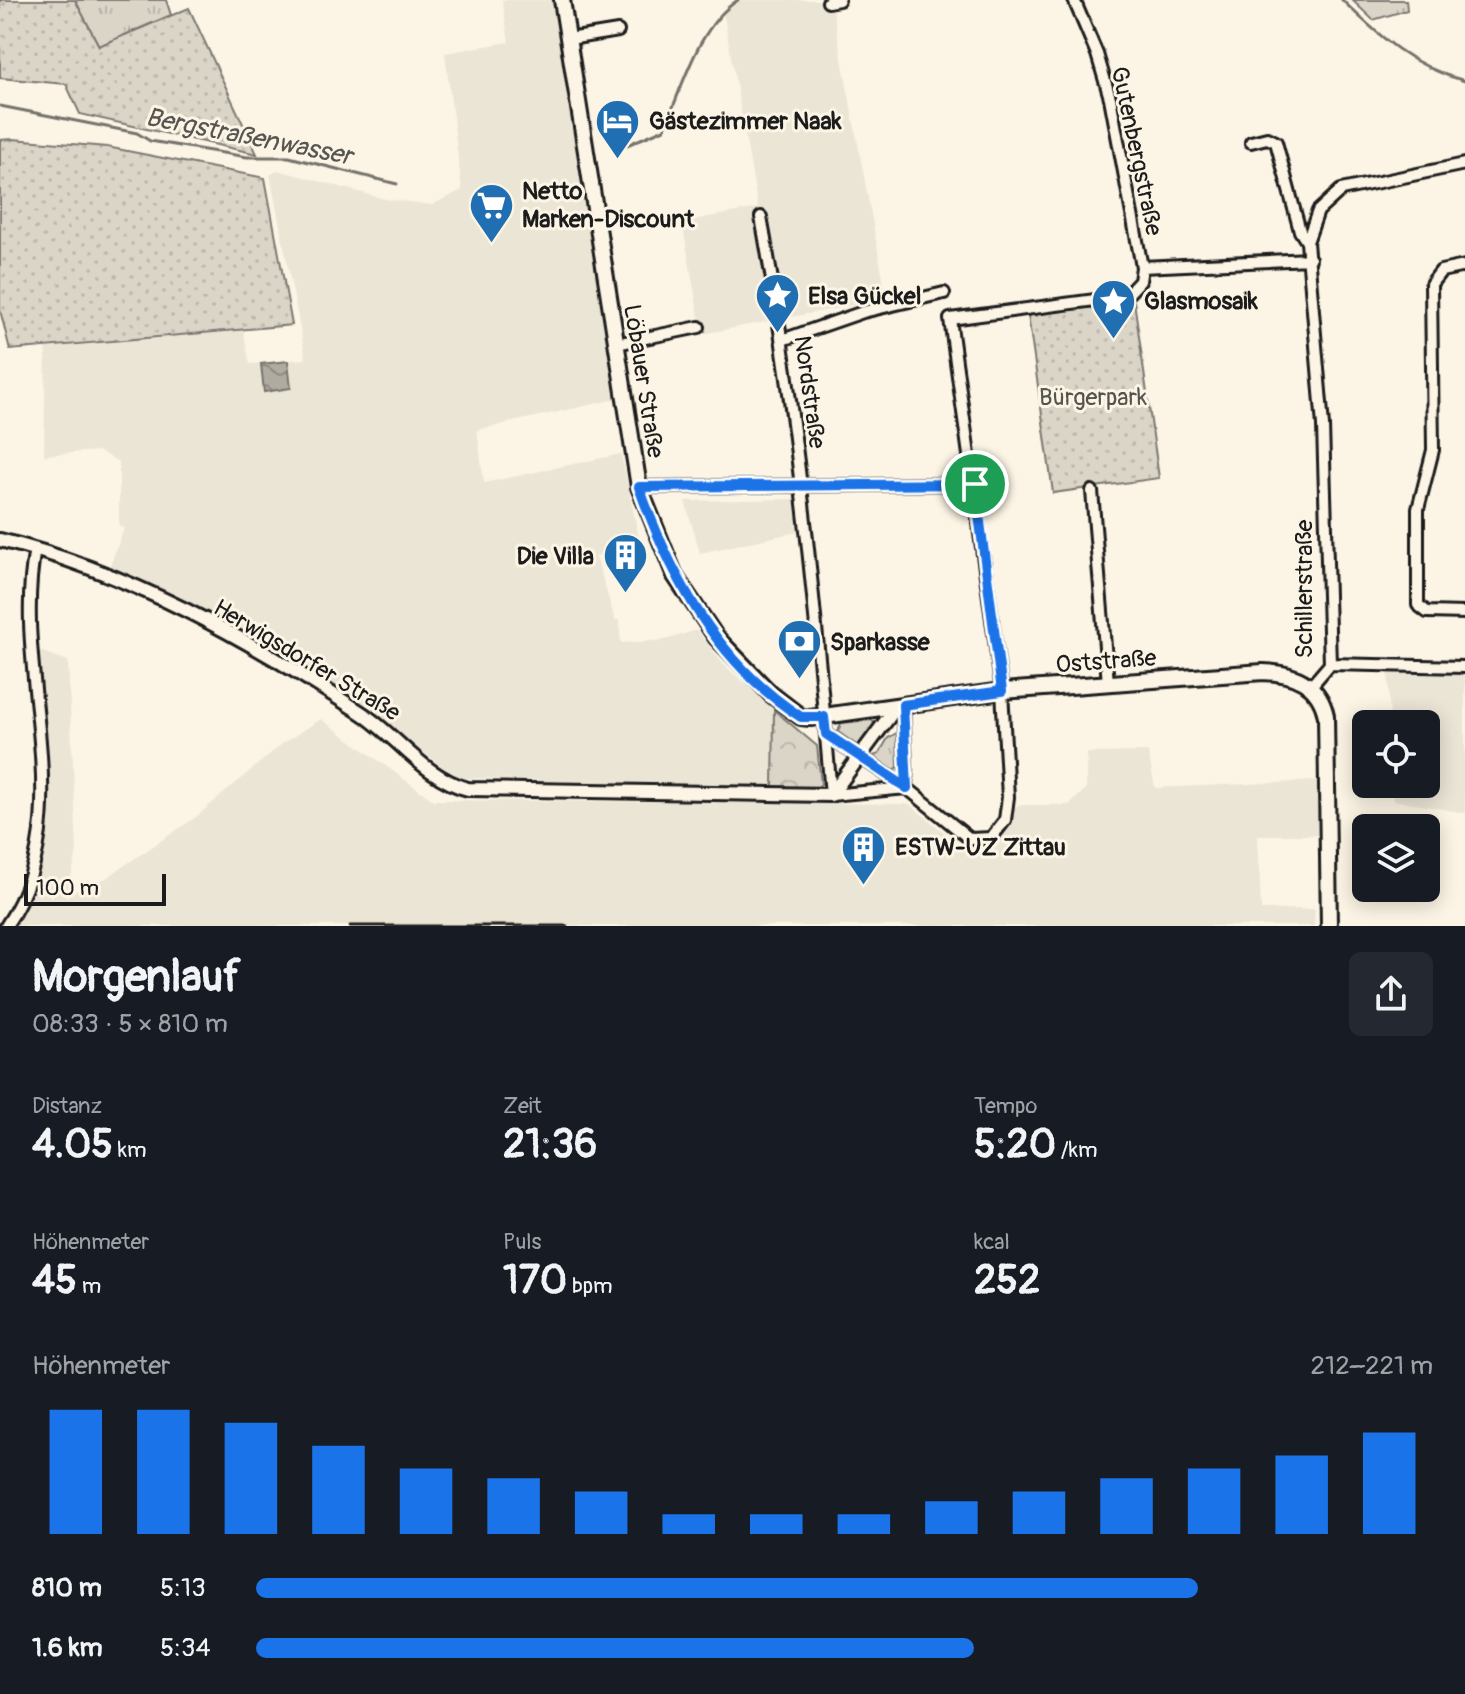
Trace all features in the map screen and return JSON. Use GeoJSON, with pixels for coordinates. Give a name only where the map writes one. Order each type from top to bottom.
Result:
{"type":"FeatureCollection","features":[{"type":"Feature","properties":{"kind":"main road","name":"Löbauer Straße"},"geometry":{"type":"LineString","coordinates":[[562,0],[639,487],[675,576],[725,649],[788,709],[801,717],[824,717]]}},
{"type":"Feature","properties":{"kind":"main road","name":"Oststraße"},"geometry":{"type":"LineString","coordinates":[[824,717],[1002,691],[1263,672],[1287,674],[1311,686]]}},
{"type":"Feature","properties":{"kind":"main road","name":"Schillerstraße"},"geometry":{"type":"LineString","coordinates":[[1311,686],[1323,703],[1326,716],[1329,926]]}},
{"type":"Feature","properties":{"kind":"street","name":"Gutenbergstraße"},"geometry":{"type":"LineString","coordinates":[[1074,0],[1097,54],[1110,98],[1142,267]]}},
{"type":"Feature","properties":{"kind":"street"},"geometry":{"type":"LineString","coordinates":[[569,39],[618,31]]}},
{"type":"Feature","properties":{"kind":"street","name":"Schillerstraße"},"geometry":{"type":"LineString","coordinates":[[1251,142],[1267,138],[1276,142],[1295,216],[1307,242],[1310,259],[1326,488],[1330,664],[1311,686]]}},
{"type":"Feature","properties":{"kind":"street"},"geometry":{"type":"LineString","coordinates":[[1307,242],[1318,211],[1341,190],[1465,164]]}},
{"type":"Feature","properties":{"kind":"street","name":"Nordstraße"},"geometry":{"type":"LineString","coordinates":[[761,217],[803,486],[824,717]]}},
{"type":"Feature","properties":{"kind":"street"},"geometry":{"type":"LineString","coordinates":[[826,734],[907,788],[970,839],[997,834],[1005,820],[1008,797],[1002,691],[950,319],[1126,296],[1140,281],[1142,267],[1310,259]]}},
{"type":"Feature","properties":{"kind":"street"},"geometry":{"type":"LineString","coordinates":[[1465,266],[1441,271],[1431,284],[1433,450],[1418,509],[1418,605],[1427,612],[1465,613]]}},
{"type":"Feature","properties":{"kind":"street"},"geometry":{"type":"LineString","coordinates":[[782,340],[863,312],[944,293]]}},
{"type":"Feature","properties":{"kind":"street"},"geometry":{"type":"LineString","coordinates":[[616,344],[699,327]]}},
{"type":"Feature","properties":{"kind":"street"},"geometry":{"type":"LineString","coordinates":[[639,487],[975,484]]}},
{"type":"Feature","properties":{"kind":"street"},"geometry":{"type":"LineString","coordinates":[[1092,491],[1108,683]]}},
{"type":"Feature","properties":{"kind":"street","name":"Herwigsdorfer Straße"},"geometry":{"type":"LineString","coordinates":[[0,540],[101,571],[217,629],[361,713],[457,787],[479,790],[831,795]]}},
{"type":"Feature","properties":{"kind":"street"},"geometry":{"type":"LineString","coordinates":[[6,926],[25,895],[37,861],[43,806],[30,647],[28,582],[35,549]]}},
{"type":"Feature","properties":{"kind":"street"},"geometry":{"type":"LineString","coordinates":[[1330,664],[1465,667]]}},
{"type":"Feature","properties":{"kind":"street"},"geometry":{"type":"LineString","coordinates":[[900,706],[907,788]]}},
{"type":"Feature","properties":{"kind":"street"},"geometry":{"type":"LineString","coordinates":[[831,795],[900,706]]}},
{"type":"Feature","properties":{"kind":"street"},"geometry":{"type":"LineString","coordinates":[[824,717],[831,795]]}},
{"type":"Feature","properties":{"kind":"street"},"geometry":{"type":"LineString","coordinates":[[831,795],[907,788]]}},
{"type":"Feature","properties":{"kind":"shaded area"},"geometry":{"type":"Polygon","coordinates":[[[502,0],[557,0],[616,399],[477,430],[484,483],[621,454],[639,538],[605,545],[606,553],[596,556],[615,620],[619,620],[621,643],[665,640],[697,630],[723,664],[774,710],[773,788],[463,778],[445,769],[347,692],[213,616],[110,566],[124,528],[119,526],[119,462],[98,451],[44,455],[46,347],[243,330],[250,364],[306,359],[270,175],[278,170],[385,199],[432,205],[462,190],[445,53],[509,42],[502,0]]]}},
{"type":"Feature","properties":{"kind":"shaded area"},"geometry":{"type":"Polygon","coordinates":[[[739,0],[831,0],[887,299],[702,334],[682,222],[758,208],[723,11],[739,0]]]}},
{"type":"Feature","properties":{"kind":"shaded area"},"geometry":{"type":"Polygon","coordinates":[[[795,499],[797,532],[700,553],[685,501],[795,499]]]}},
{"type":"Feature","properties":{"kind":"shaded area"},"geometry":{"type":"Polygon","coordinates":[[[29,647],[68,661],[77,852],[67,894],[106,878],[196,817],[283,743],[321,719],[433,800],[909,804],[961,846],[995,827],[1018,805],[1069,805],[1086,789],[1087,753],[1148,752],[1155,788],[1319,781],[1319,835],[1258,835],[1261,910],[1315,909],[1314,926],[11,926],[30,897],[40,863],[47,807],[29,647]]]}},
{"type":"Feature","properties":{"kind":"shaded area"},"geometry":{"type":"Polygon","coordinates":[[[1388,668],[1465,670],[1465,813],[1393,800],[1440,798],[1440,710],[1390,710],[1388,668]]]}},
{"type":"Feature","properties":{"kind":"green space"},"geometry":{"type":"Polygon","coordinates":[[[0,0],[75,0],[99,46],[189,8],[257,154],[80,114],[66,84],[0,78],[0,0]]]}},
{"type":"Feature","properties":{"kind":"green space"},"geometry":{"type":"Polygon","coordinates":[[[75,0],[166,0],[171,15],[99,46],[75,0]]]}},
{"type":"Feature","properties":{"kind":"green space"},"geometry":{"type":"Polygon","coordinates":[[[1352,0],[1406,0],[1407,10],[1373,20],[1352,0]]]}},
{"type":"Feature","properties":{"kind":"green space"},"geometry":{"type":"Polygon","coordinates":[[[0,140],[107,147],[265,178],[292,325],[10,350],[0,310],[0,140]]]}},
{"type":"Feature","properties":{"kind":"green space","name":"Bürgerpark"},"geometry":{"type":"Polygon","coordinates":[[[1134,301],[1159,478],[1053,493],[1028,315],[1134,301]]]}},
{"type":"Feature","properties":{"kind":"green space"},"geometry":{"type":"Polygon","coordinates":[[[774,710],[817,746],[821,784],[815,790],[773,788],[774,710]]]}},
{"type":"Feature","properties":{"kind":"green space"},"geometry":{"type":"Polygon","coordinates":[[[872,720],[875,725],[858,746],[838,732],[841,723],[872,720]]]}},
{"type":"Feature","properties":{"kind":"green space"},"geometry":{"type":"Polygon","coordinates":[[[897,733],[898,767],[893,771],[873,756],[879,754],[888,738],[897,733]]]}},
{"type":"Feature","properties":{"kind":"water"},"geometry":{"type":"Polygon","coordinates":[[[288,361],[291,388],[264,392],[261,364],[288,361]]]}},
{"type":"Feature","properties":{"kind":"waterway","name":"Bergstraßenwasser"},"geometry":{"type":"LineString","coordinates":[[627,145],[664,129],[702,41],[724,11],[738,0]]}},
{"type":"Feature","properties":{"kind":"waterway"},"geometry":{"type":"LineString","coordinates":[[1342,0],[1413,59],[1465,81]]}},
{"type":"Feature","properties":{"kind":"waterway","name":"Bergstraßenwasser"},"geometry":{"type":"LineString","coordinates":[[0,106],[137,133],[150,141],[247,157],[289,157],[397,184]]}},
{"type":"Feature","properties":{"kind":"railway"},"geometry":{"type":"LineString","coordinates":[[350,926],[567,926]]}},
{"type":"Feature","properties":{"kind":"place","name":"Gästezimmer Naak"},"geometry":{"type":"Point","coordinates":[618,160]}},
{"type":"Feature","properties":{"kind":"place","name":"Netto Marken-Discount"},"geometry":{"type":"Point","coordinates":[491,244]}},
{"type":"Feature","properties":{"kind":"place","name":"Elsa Gückel"},"geometry":{"type":"Point","coordinates":[777,335]}},
{"type":"Feature","properties":{"kind":"place","name":"Glasmosaik"},"geometry":{"type":"Point","coordinates":[1113,340]}},
{"type":"Feature","properties":{"kind":"place","name":"Die Villa"},"geometry":{"type":"Point","coordinates":[625,595]}},
{"type":"Feature","properties":{"kind":"place","name":"Sparkasse"},"geometry":{"type":"Point","coordinates":[799,681]}},
{"type":"Feature","properties":{"kind":"place","name":"ESTW-UZ Zittau"},"geometry":{"type":"Point","coordinates":[864,886]}},
{"type":"Feature","properties":{"kind":"route"},"geometry":{"type":"LineString","coordinates":[[975,484],[1002,691],[903,705],[907,788],[826,734],[824,717],[801,717],[788,709],[735,661],[675,576],[639,487],[887,486],[975,484]]}}]}
